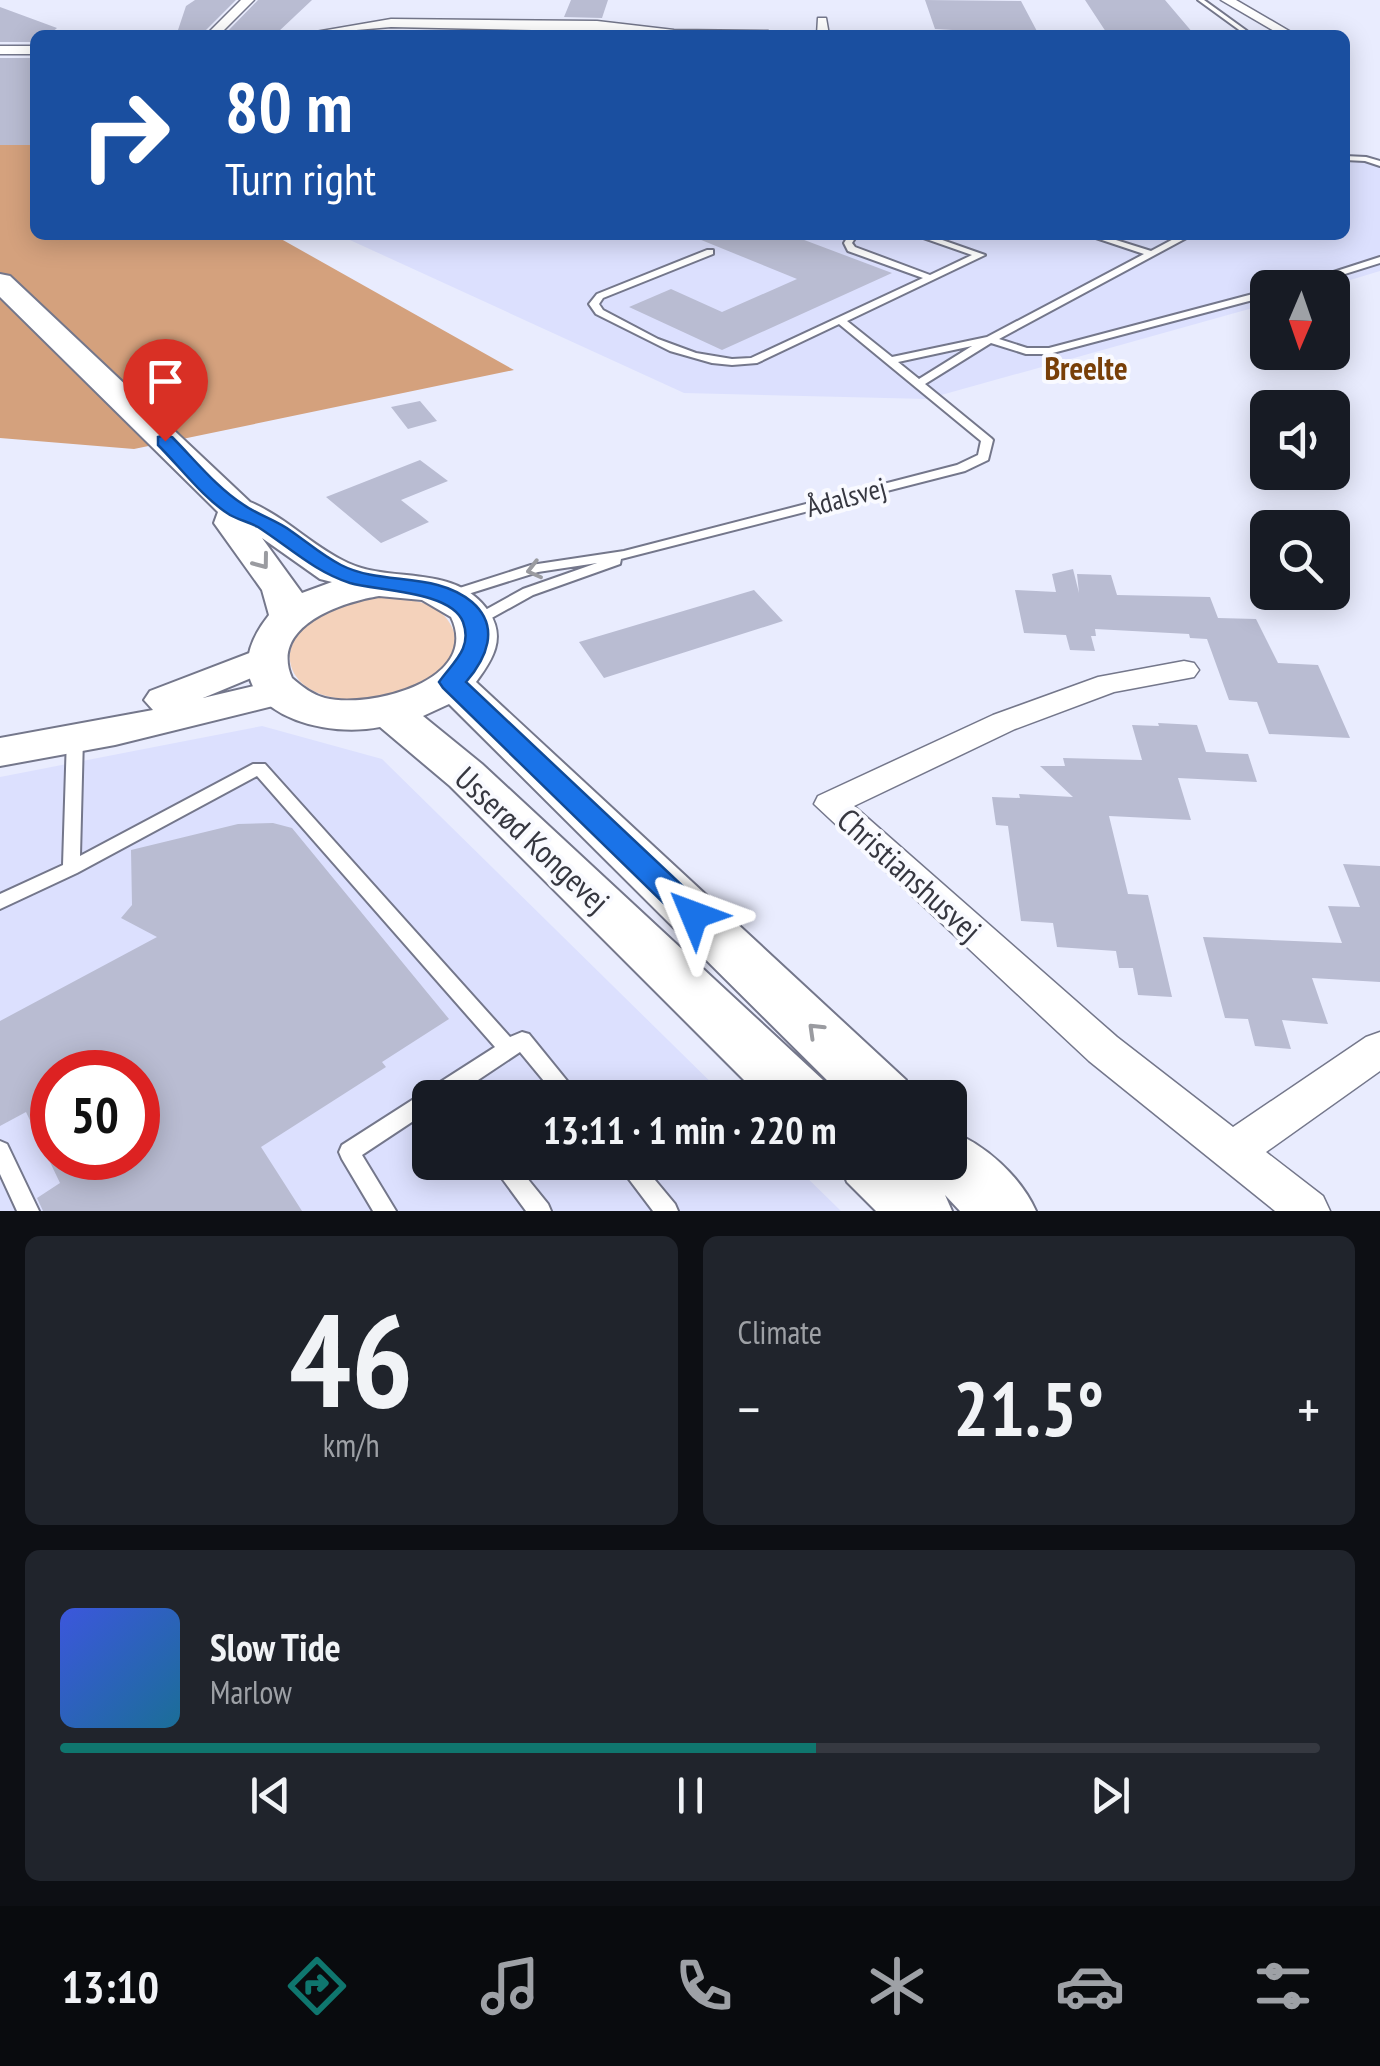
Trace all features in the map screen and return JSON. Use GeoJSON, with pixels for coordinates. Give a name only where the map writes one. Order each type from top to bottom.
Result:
{"type":"FeatureCollection","features":[{"type":"Feature","properties":{"kind":"main road"},"geometry":{"type":"LineString","coordinates":[[0,282],[237,510],[261,520],[334,570],[380,584],[428,588],[461,609],[478,642],[470,662],[452,682],[423,700],[388,711],[326,712],[295,702],[273,675],[272,638],[290,617],[316,601],[380,584]]}},
{"type":"Feature","properties":{"kind":"main road"},"geometry":{"type":"LineString","coordinates":[[237,510],[232,523],[281,588],[290,617]]}},
{"type":"Feature","properties":{"kind":"main road","name":"Usserød Kongevej"},"geometry":{"type":"LineString","coordinates":[[452,682],[866,1080]]}},
{"type":"Feature","properties":{"kind":"main road","name":"Usserød Kongevej"},"geometry":{"type":"LineString","coordinates":[[388,711],[466,775],[783,1080]]}},
{"type":"Feature","properties":{"kind":"main road"},"geometry":{"type":"LineString","coordinates":[[967,1175],[1004,1211]]}},
{"type":"Feature","properties":{"kind":"main road"},"geometry":{"type":"LineString","coordinates":[[888,1180],[920,1211]]}},
{"type":"Feature","properties":{"kind":"street"},"geometry":{"type":"LineString","coordinates":[[217,30],[248,0]]}},
{"type":"Feature","properties":{"kind":"street"},"geometry":{"type":"LineString","coordinates":[[1227,0],[1281,30]]}},
{"type":"Feature","properties":{"kind":"street"},"geometry":{"type":"LineString","coordinates":[[391,23],[406,6]]}},
{"type":"Feature","properties":{"kind":"street"},"geometry":{"type":"LineString","coordinates":[[340,30],[391,23],[564,19],[677,30]]}},
{"type":"Feature","properties":{"kind":"street"},"geometry":{"type":"LineString","coordinates":[[729,30],[730,19]]}},
{"type":"Feature","properties":{"kind":"street"},"geometry":{"type":"LineString","coordinates":[[0,38],[30,38]]}},
{"type":"Feature","properties":{"kind":"street"},"geometry":{"type":"LineString","coordinates":[[0,50],[30,50]]}},
{"type":"Feature","properties":{"kind":"street","name":"Christianshusvej"},"geometry":{"type":"LineString","coordinates":[[1184,670],[1108,684],[1004,722],[830,804],[1103,1049],[1308,1211]]}},
{"type":"Feature","properties":{"kind":"street"},"geometry":{"type":"LineString","coordinates":[[0,752],[75,736],[116,732],[273,675]]}},
{"type":"Feature","properties":{"kind":"street"},"geometry":{"type":"LineString","coordinates":[[1233,1151],[1380,1049]]}},
{"type":"Feature","properties":{"kind":"lane"},"geometry":{"type":"LineString","coordinates":[[1201,0],[1211,11],[1229,16],[1243,30]]}},
{"type":"Feature","properties":{"kind":"lane"},"geometry":{"type":"LineString","coordinates":[[1350,158],[1366,158],[1380,164]]}},
{"type":"Feature","properties":{"kind":"lane"},"geometry":{"type":"LineString","coordinates":[[850,240],[851,249],[930,278]]}},
{"type":"Feature","properties":{"kind":"lane"},"geometry":{"type":"LineString","coordinates":[[710,252],[600,296],[594,304],[599,312],[698,360],[728,364],[753,360],[980,256],[934,240]]}},
{"type":"Feature","properties":{"kind":"lane"},"geometry":{"type":"LineString","coordinates":[[1107,240],[1152,254]]}},
{"type":"Feature","properties":{"kind":"lane"},"geometry":{"type":"LineString","coordinates":[[840,320],[920,383],[990,339],[1179,240]]}},
{"type":"Feature","properties":{"kind":"lane"},"geometry":{"type":"LineString","coordinates":[[1347,270],[1380,260]]}},
{"type":"Feature","properties":{"kind":"lane"},"geometry":{"type":"LineString","coordinates":[[892,360],[990,339],[1026,351],[1049,350],[1250,298]]}},
{"type":"Feature","properties":{"kind":"lane","name":"Ådalsvej"},"geometry":{"type":"LineString","coordinates":[[461,609],[512,599],[624,556],[961,468],[984,458],[987,440],[920,383]]}},
{"type":"Feature","properties":{"kind":"lane","name":"Ådalsvej"},"geometry":{"type":"LineString","coordinates":[[461,609],[536,568],[624,556]]}},
{"type":"Feature","properties":{"kind":"lane"},"geometry":{"type":"LineString","coordinates":[[71,868],[75,736]]}},
{"type":"Feature","properties":{"kind":"lane"},"geometry":{"type":"LineString","coordinates":[[0,902],[259,768],[508,1048]]}},
{"type":"Feature","properties":{"kind":"lane"},"geometry":{"type":"LineString","coordinates":[[461,1080],[522,1040],[555,1080]]}},
{"type":"Feature","properties":{"kind":"lane"},"geometry":{"type":"LineString","coordinates":[[385,1211],[349,1152],[412,1112]]}},
{"type":"Feature","properties":{"kind":"lane"},"geometry":{"type":"LineString","coordinates":[[0,1152],[28,1211]]}},
{"type":"Feature","properties":{"kind":"lane"},"geometry":{"type":"LineString","coordinates":[[515,1180],[540,1211]]}},
{"type":"Feature","properties":{"kind":"lane"},"geometry":{"type":"LineString","coordinates":[[641,1180],[666,1211]]}},
{"type":"Feature","properties":{"kind":"shaded area"},"geometry":{"type":"Polygon","coordinates":[[[30,117],[30,240],[283,240],[514,370],[134,449],[0,438],[0,122],[30,117]]]}},
{"type":"Feature","properties":{"kind":"shaded area"},"geometry":{"type":"Polygon","coordinates":[[[1350,157],[1380,167],[1380,271],[1350,280],[1350,270],[1250,270],[1250,309],[927,399],[684,393],[350,240],[1350,240],[1350,157]]]}},
{"type":"Feature","properties":{"kind":"shaded area"},"geometry":{"type":"Polygon","coordinates":[[[379,597],[418,601],[440,612],[448,621],[456,646],[440,670],[408,690],[356,700],[323,695],[301,682],[291,664],[292,644],[307,624],[336,607],[379,597]]]}},
{"type":"Feature","properties":{"kind":"shaded area"},"geometry":{"type":"Polygon","coordinates":[[[262,726],[382,759],[709,1080],[412,1080],[412,1180],[809,1180],[841,1211],[0,1211],[0,777],[262,726]]]}},
{"type":"Feature","properties":{"kind":"building"},"geometry":{"type":"Polygon","coordinates":[[[195,0],[236,0],[206,30],[178,30],[186,6],[195,0]]]}},
{"type":"Feature","properties":{"kind":"building"},"geometry":{"type":"Polygon","coordinates":[[[258,0],[312,0],[280,30],[229,30],[258,0]]]}},
{"type":"Feature","properties":{"kind":"building"},"geometry":{"type":"Polygon","coordinates":[[[571,0],[608,0],[602,18],[564,17],[571,0]]]}},
{"type":"Feature","properties":{"kind":"building"},"geometry":{"type":"Polygon","coordinates":[[[925,0],[1021,1],[1036,30],[952,30],[935,29],[925,0]]]}},
{"type":"Feature","properties":{"kind":"building"},"geometry":{"type":"Polygon","coordinates":[[[1085,0],[1165,0],[1190,30],[1105,30],[1085,0]]]}},
{"type":"Feature","properties":{"kind":"building"},"geometry":{"type":"Polygon","coordinates":[[[0,7],[57,28],[30,30],[30,42],[0,42],[0,7]]]}},
{"type":"Feature","properties":{"kind":"building"},"geometry":{"type":"Polygon","coordinates":[[[0,58],[30,58],[30,145],[0,145],[0,58]]]}},
{"type":"Feature","properties":{"kind":"building"},"geometry":{"type":"Polygon","coordinates":[[[701,240],[804,240],[892,273],[722,350],[629,307],[671,289],[722,312],[797,279],[701,240]]]}},
{"type":"Feature","properties":{"kind":"building"},"geometry":{"type":"Polygon","coordinates":[[[420,401],[437,421],[408,429],[391,407],[420,401]]]}},
{"type":"Feature","properties":{"kind":"building"},"geometry":{"type":"Polygon","coordinates":[[[420,460],[448,481],[401,500],[429,522],[381,543],[326,497],[420,460]]]}},
{"type":"Feature","properties":{"kind":"building"},"geometry":{"type":"Polygon","coordinates":[[[1073,569],[1079,593],[1077,574],[1111,575],[1117,595],[1210,597],[1218,618],[1256,619],[1278,663],[1318,665],[1350,738],[1269,734],[1257,702],[1229,700],[1207,639],[1190,638],[1189,634],[1095,629],[1096,636],[1091,636],[1095,651],[1070,650],[1066,635],[1024,633],[1015,590],[1056,592],[1052,574],[1073,569]]]}},
{"type":"Feature","properties":{"kind":"building"},"geometry":{"type":"Polygon","coordinates":[[[754,590],[783,621],[604,678],[579,642],[754,590]]]}},
{"type":"Feature","properties":{"kind":"building"},"geometry":{"type":"Polygon","coordinates":[[[1158,723],[1197,725],[1206,752],[1248,754],[1257,782],[1178,778],[1191,820],[1109,816],[1128,894],[1148,895],[1172,997],[1138,995],[1133,968],[1119,968],[1116,951],[1057,947],[1053,923],[1021,921],[1008,826],[996,825],[992,797],[1073,797],[1040,766],[1065,766],[1063,758],[1142,760],[1132,725],[1159,726],[1158,723]]]}},
{"type":"Feature","properties":{"kind":"building"},"geometry":{"type":"Polygon","coordinates":[[[273,823],[292,828],[449,1019],[382,1062],[386,1067],[261,1147],[302,1211],[43,1211],[37,1198],[60,1183],[59,1180],[160,1180],[160,1050],[30,1050],[30,1120],[26,1112],[0,1126],[0,1021],[157,937],[121,918],[132,905],[131,850],[238,824],[273,823]]]}},
{"type":"Feature","properties":{"kind":"building"},"geometry":{"type":"Polygon","coordinates":[[[1343,864],[1380,866],[1380,982],[1312,978],[1328,1024],[1282,1020],[1291,1049],[1255,1046],[1248,1019],[1225,1018],[1203,937],[1342,943],[1328,906],[1360,907],[1343,864]]]}},
{"type":"Feature","properties":{"kind":"district","name":"Breelte"},"geometry":{"type":"Point","coordinates":[1086,369]}},
{"type":"Feature","properties":{"kind":"route"},"geometry":{"type":"LineString","coordinates":[[165,441],[237,510],[261,520],[315,560],[352,577],[380,584],[428,588],[464,608],[474,622],[478,642],[470,662],[452,682],[694,915]]}}]}
